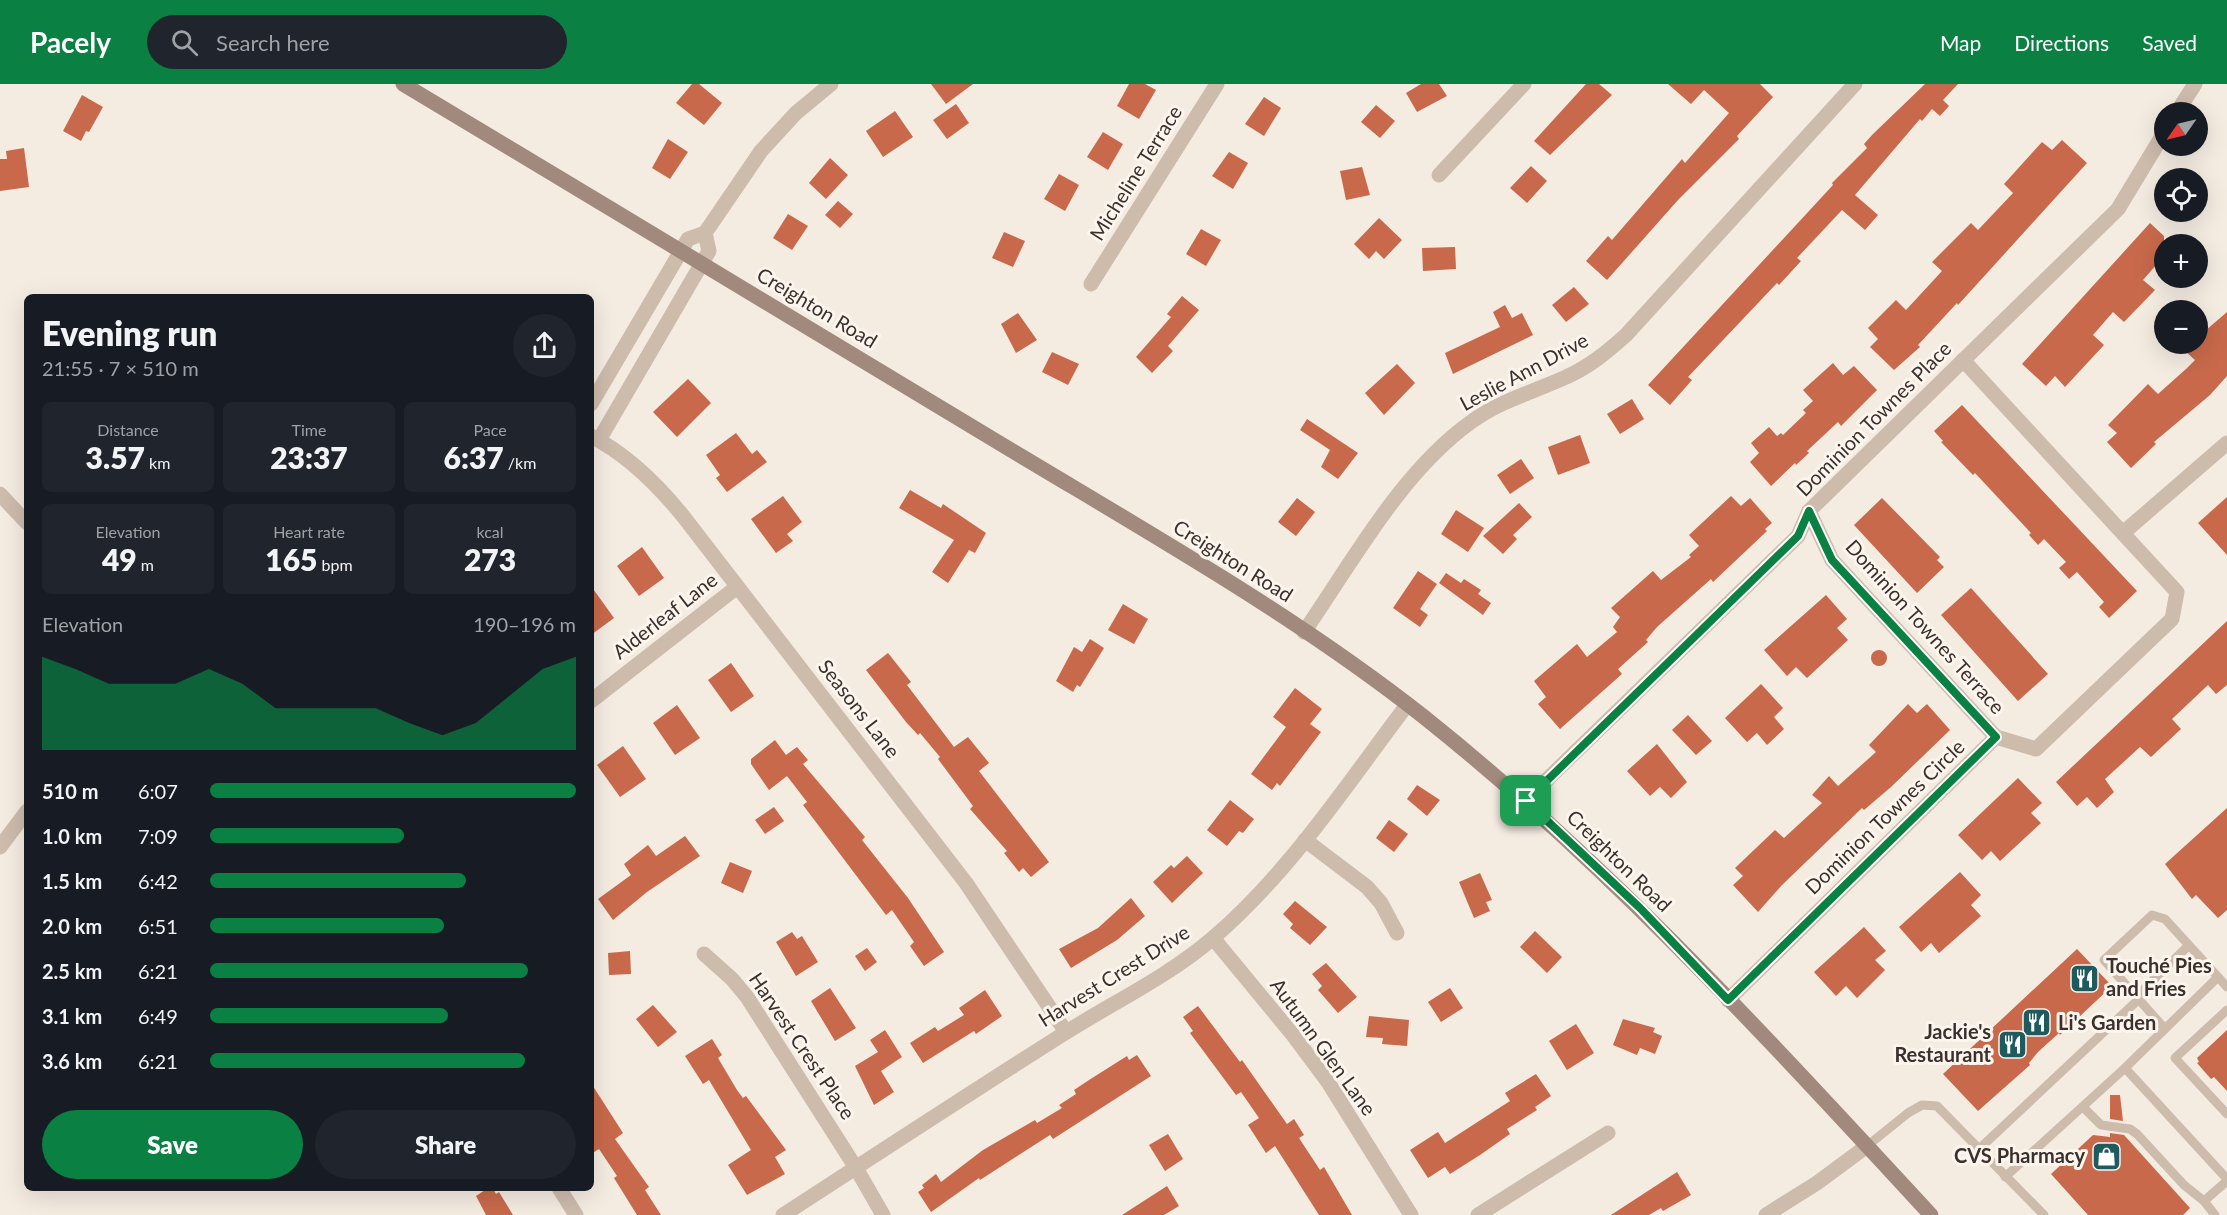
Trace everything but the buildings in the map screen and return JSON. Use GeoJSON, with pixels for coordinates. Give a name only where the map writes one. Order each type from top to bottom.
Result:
{"type":"FeatureCollection","features":[{"type":"Feature","properties":{"kind":"main road","name":"Creighton Road"},"geometry":{"type":"LineString","coordinates":[[403,84],[1172,548],[1304,632],[1407,705],[1526,801],[1640,908],[1931,1215]]}},
{"type":"Feature","properties":{"kind":"street"},"geometry":{"type":"LineString","coordinates":[[594,399],[688,239],[705,233],[736,183],[766,144],[796,113],[831,84]]}},
{"type":"Feature","properties":{"kind":"street","name":"Micheline Terrace"},"geometry":{"type":"LineString","coordinates":[[1091,284],[1217,84]]}},
{"type":"Feature","properties":{"kind":"street"},"geometry":{"type":"LineString","coordinates":[[1439,175],[1524,84]]}},
{"type":"Feature","properties":{"kind":"street","name":"Leslie Ann Drive"},"geometry":{"type":"LineString","coordinates":[[1304,632],[1413,474],[1442,444],[1493,408],[1565,378],[1600,358],[1626,335],[1855,84]]}},
{"type":"Feature","properties":{"kind":"street"},"geometry":{"type":"LineString","coordinates":[[2183,102],[2195,84]]}},
{"type":"Feature","properties":{"kind":"street","name":"Dominion Townes Place"},"geometry":{"type":"LineString","coordinates":[[1526,801],[1798,536],[1809,511],[2118,209],[2154,150]]}},
{"type":"Feature","properties":{"kind":"street"},"geometry":{"type":"LineString","coordinates":[[595,438],[709,251],[705,233]]}},
{"type":"Feature","properties":{"kind":"street"},"geometry":{"type":"LineString","coordinates":[[1964,360],[2177,592],[2172,619],[2036,749],[1996,737]]}},
{"type":"Feature","properties":{"kind":"street","name":"Seasons Lane"},"geometry":{"type":"LineString","coordinates":[[595,438],[640,470],[662,490],[966,883],[1066,1032]]}},
{"type":"Feature","properties":{"kind":"street"},"geometry":{"type":"LineString","coordinates":[[2123,533],[2227,443]]}},
{"type":"Feature","properties":{"kind":"street"},"geometry":{"type":"LineString","coordinates":[[0,494],[24,520]]}},
{"type":"Feature","properties":{"kind":"street","name":"Dominion Townes Terrace"},"geometry":{"type":"LineString","coordinates":[[1809,511],[1832,560],[1996,737]]}},
{"type":"Feature","properties":{"kind":"street","name":"Alderleaf Lane"},"geometry":{"type":"LineString","coordinates":[[594,698],[737,587]]}},
{"type":"Feature","properties":{"kind":"street","name":"Harvest Crest Drive"},"geometry":{"type":"LineString","coordinates":[[783,1215],[1066,1032],[1170,969],[1213,938],[1250,902],[1305,840],[1407,705]]}},
{"type":"Feature","properties":{"kind":"street","name":"Dominion Townes Circle"},"geometry":{"type":"LineString","coordinates":[[1728,1000],[1996,737]]}},
{"type":"Feature","properties":{"kind":"street"},"geometry":{"type":"LineString","coordinates":[[0,847],[24,815]]}},
{"type":"Feature","properties":{"kind":"street"},"geometry":{"type":"LineString","coordinates":[[1305,840],[1367,887],[1381,903],[1397,933]]}},
{"type":"Feature","properties":{"kind":"street","name":"Autumn Glen Lane"},"geometry":{"type":"LineString","coordinates":[[1213,938],[1293,1035],[1328,1082],[1411,1215]]}},
{"type":"Feature","properties":{"kind":"street","name":"Harvest Crest Place"},"geometry":{"type":"LineString","coordinates":[[705,954],[732,979],[747,998],[856,1168],[883,1215]]}},
{"type":"Feature","properties":{"kind":"street"},"geometry":{"type":"LineString","coordinates":[[1478,1215],[1608,1133]]}},
{"type":"Feature","properties":{"kind":"street"},"geometry":{"type":"LineString","coordinates":[[1766,1215],[1817,1183],[1867,1146]]}},
{"type":"Feature","properties":{"kind":"street"},"geometry":{"type":"LineString","coordinates":[[561,1191],[576,1215]]}},
{"type":"Feature","properties":{"kind":"lane"},"geometry":{"type":"LineString","coordinates":[[2165,1029],[2103,960],[2152,915],[2164,919],[2227,987]]}},
{"type":"Feature","properties":{"kind":"lane"},"geometry":{"type":"LineString","coordinates":[[1978,1150],[2139,999],[2145,988],[2188,946]]}},
{"type":"Feature","properties":{"kind":"lane"},"geometry":{"type":"LineString","coordinates":[[2005,1177],[2125,1068],[2217,977]]}},
{"type":"Feature","properties":{"kind":"lane"},"geometry":{"type":"LineString","coordinates":[[2227,1010],[2175,1058],[2227,1114]]}},
{"type":"Feature","properties":{"kind":"lane"},"geometry":{"type":"LineString","coordinates":[[2125,1068],[2227,1180],[2204,1201]]}},
{"type":"Feature","properties":{"kind":"lane"},"geometry":{"type":"LineString","coordinates":[[1867,1146],[1922,1106],[1937,1106],[2044,1215]]}},
{"type":"Feature","properties":{"kind":"lane"},"geometry":{"type":"LineString","coordinates":[[2083,1107],[2101,1125],[2130,1128],[2138,1134],[2215,1215]]}},
{"type":"Feature","properties":{"kind":"place","name":"Touché Pies and Fries"},"geometry":{"type":"Point","coordinates":[2085,978]}},
{"type":"Feature","properties":{"kind":"place","name":"Li's Garden"},"geometry":{"type":"Point","coordinates":[2037,1023]}},
{"type":"Feature","properties":{"kind":"place","name":"Jackie's Restaurant"},"geometry":{"type":"Point","coordinates":[2012,1044]}},
{"type":"Feature","properties":{"kind":"place","name":"CVS Pharmacy"},"geometry":{"type":"Point","coordinates":[2106,1156]}},
{"type":"Feature","properties":{"kind":"route"},"geometry":{"type":"LineString","coordinates":[[1809,511],[1832,560],[1996,737],[1728,1000],[1640,908],[1526,801],[1798,536],[1809,511]]}}]}
